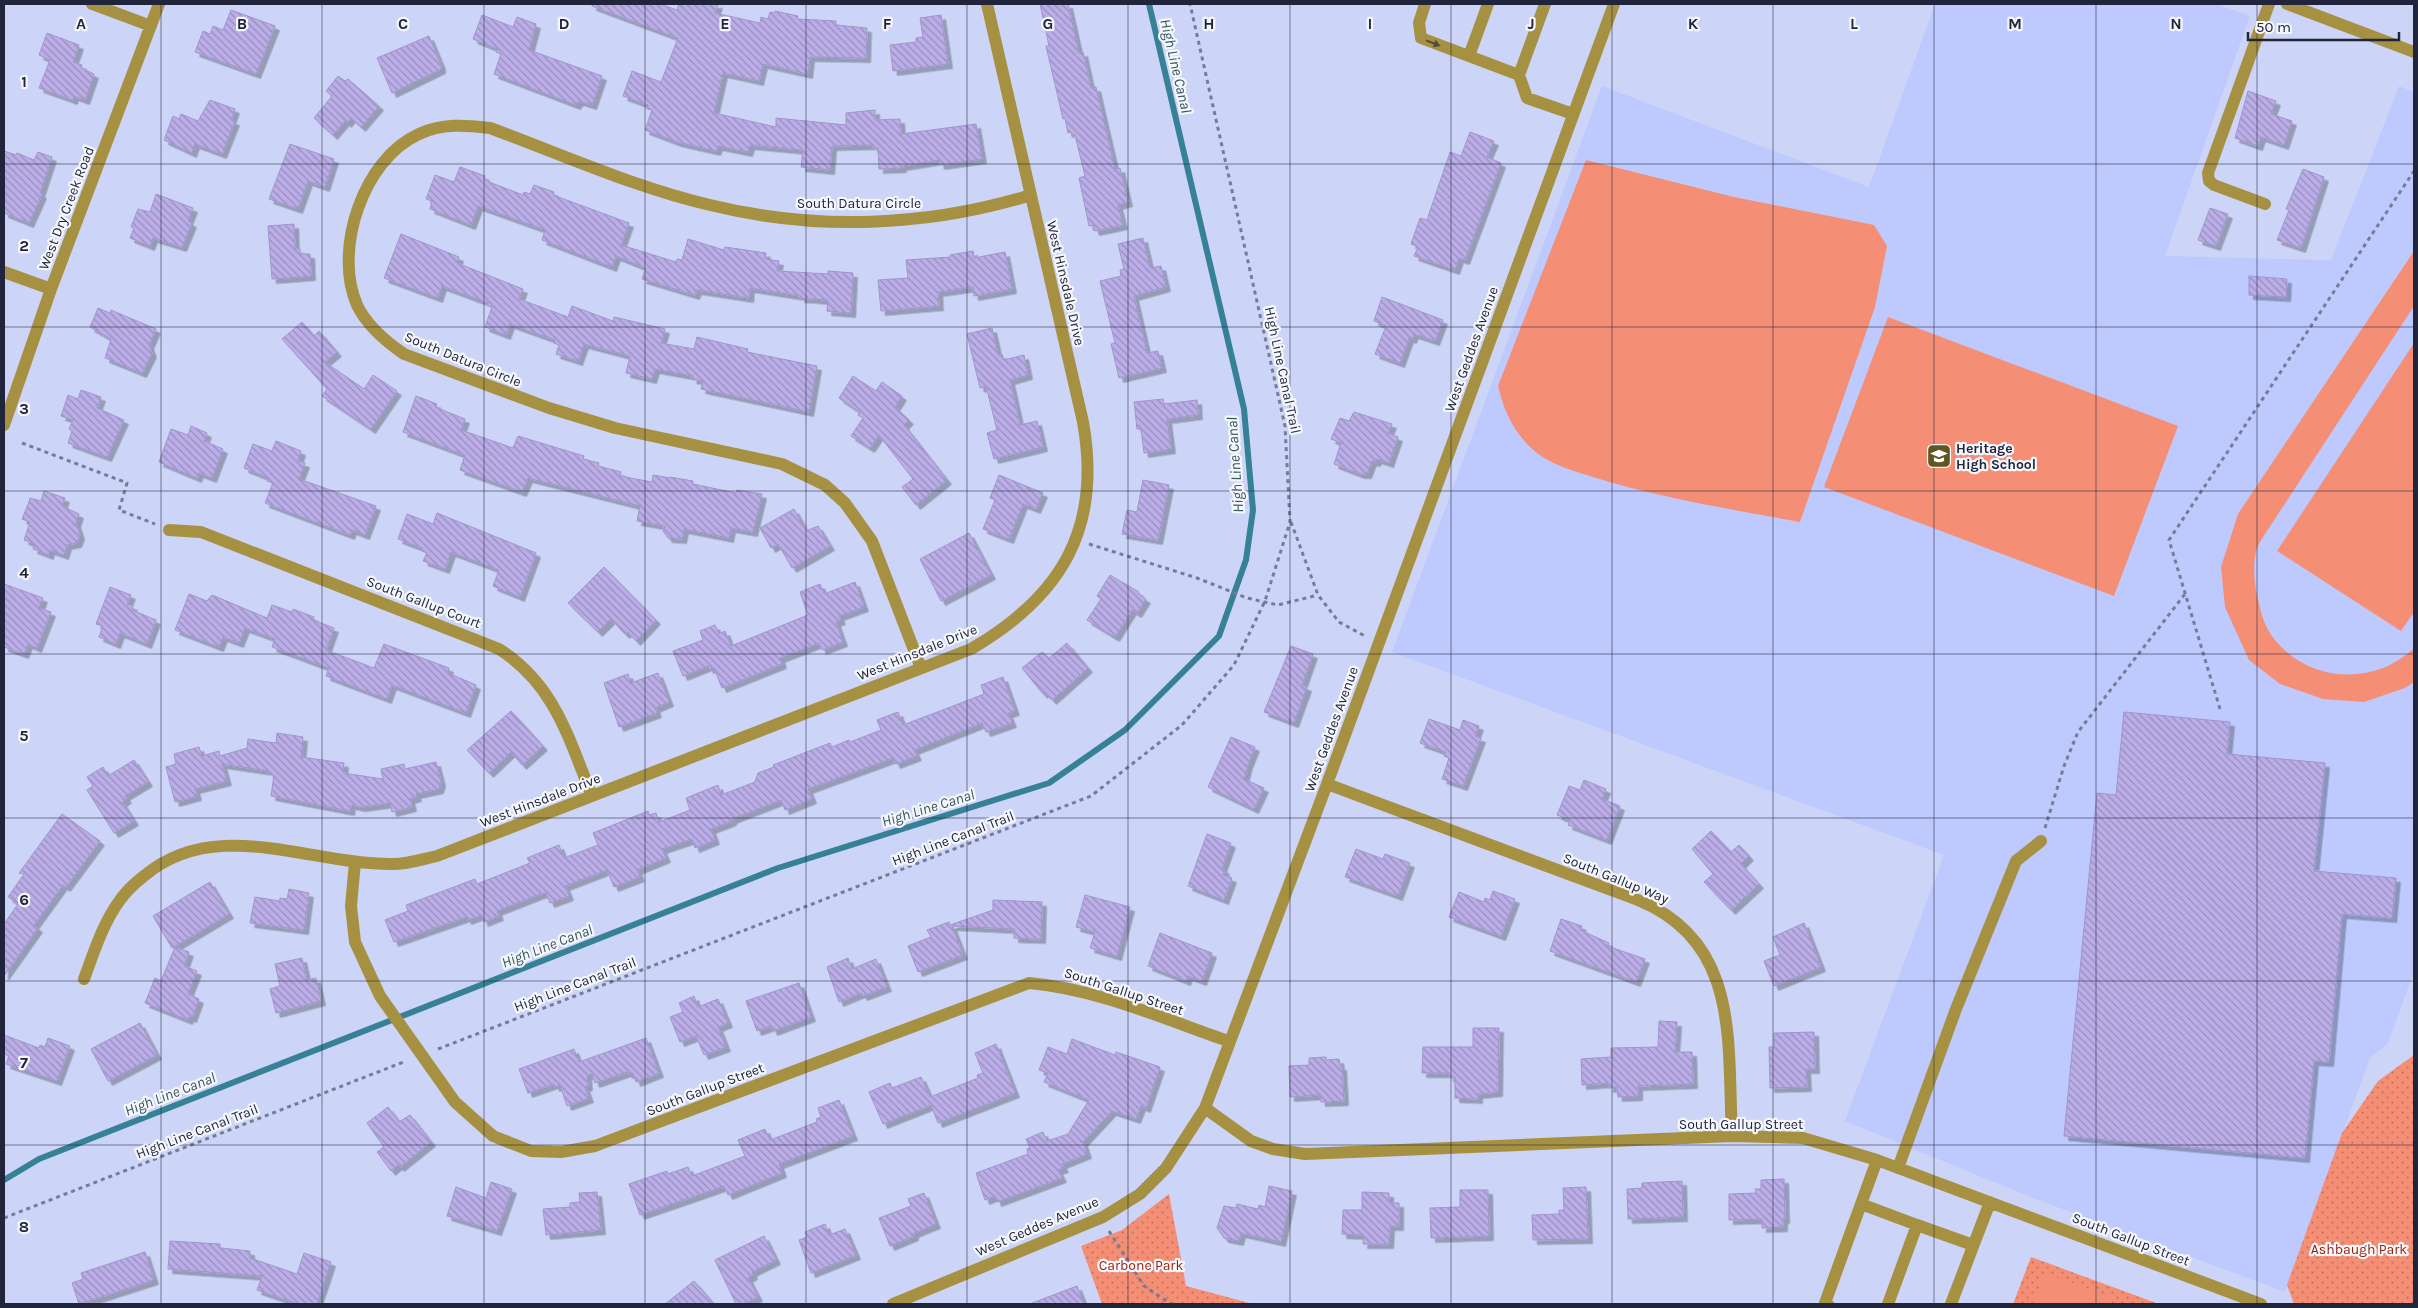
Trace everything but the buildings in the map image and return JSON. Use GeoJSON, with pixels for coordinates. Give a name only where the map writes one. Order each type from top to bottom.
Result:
{"type":"FeatureCollection","features":[{"type":"Feature","properties":{"kind":"street"},"geometry":{"type":"LineString","coordinates":[[92,4],[151,26]]}},
{"type":"Feature","properties":{"kind":"street","name":"West Dry Creek Road"},"geometry":{"type":"LineString","coordinates":[[4,424],[51,289],[159,4]]}},
{"type":"Feature","properties":{"kind":"street","name":"West Hinsdale Drive"},"geometry":{"type":"LineString","coordinates":[[84,978],[105,925],[120,900],[129,889],[153,868],[179,854],[210,846],[236,845],[355,862],[393,864],[437,856],[971,649],[1001,632],[1028,610],[1061,569],[1076,540],[1086,495],[1087,445],[987,4]]}},
{"type":"Feature","properties":{"kind":"street"},"geometry":{"type":"LineString","coordinates":[[1425,4],[1419,23],[1421,38],[1519,76]]}},
{"type":"Feature","properties":{"kind":"street"},"geometry":{"type":"LineString","coordinates":[[1469,56],[1488,4]]}},
{"type":"Feature","properties":{"kind":"street"},"geometry":{"type":"LineString","coordinates":[[1545,4],[1519,76],[1527,98],[1573,114]]}},
{"type":"Feature","properties":{"kind":"street","name":"West Geddes Avenue"},"geometry":{"type":"LineString","coordinates":[[893,1304],[1103,1217],[1140,1194],[1166,1168],[1205,1108],[1228,1041],[1327,784],[1614,4]]}},
{"type":"Feature","properties":{"kind":"street"},"geometry":{"type":"LineString","coordinates":[[2265,204],[2214,185],[2209,180],[2208,174],[2269,4]]}},
{"type":"Feature","properties":{"kind":"street"},"geometry":{"type":"LineString","coordinates":[[2287,4],[2414,52]]}},
{"type":"Feature","properties":{"kind":"street","name":"South Datura Circle"},"geometry":{"type":"LineString","coordinates":[[921,668],[872,541],[845,503],[825,485],[782,464],[615,428],[549,408],[404,354],[384,340],[358,307],[348,272],[347,254],[352,228],[370,180],[387,156],[418,134],[441,126],[462,124],[490,128],[662,192],[710,205],[769,216],[822,221],[889,221],[936,218],[1001,204],[1031,195]]}},
{"type":"Feature","properties":{"kind":"street"},"geometry":{"type":"LineString","coordinates":[[4,272],[51,289]]}},
{"type":"Feature","properties":{"kind":"street","name":"South Gallup Court"},"geometry":{"type":"LineString","coordinates":[[168,530],[201,532],[499,649],[514,658],[537,680],[550,697],[592,796]]}},
{"type":"Feature","properties":{"kind":"street","name":"South Gallup Way"},"geometry":{"type":"LineString","coordinates":[[1327,784],[1638,900],[1658,908],[1678,921],[1704,950],[1716,977],[1725,1010],[1732,1136]]}},
{"type":"Feature","properties":{"kind":"street"},"geometry":{"type":"LineString","coordinates":[[1898,1168],[1956,1009],[2016,861],[2041,841]]}},
{"type":"Feature","properties":{"kind":"street","name":"South Gallup Street"},"geometry":{"type":"LineString","coordinates":[[355,862],[351,906],[355,942],[380,996],[455,1102],[493,1136],[532,1151],[561,1152],[596,1146],[1029,982],[1085,991],[1228,1041]]}},
{"type":"Feature","properties":{"kind":"street","name":"South Gallup Street"},"geometry":{"type":"LineString","coordinates":[[1205,1108],[1251,1142],[1273,1149],[1304,1154],[1732,1136],[1803,1138],[1877,1160],[2261,1304]]}},
{"type":"Feature","properties":{"kind":"street"},"geometry":{"type":"LineString","coordinates":[[1828,1304],[1825,1303],[1877,1160]]}},
{"type":"Feature","properties":{"kind":"street"},"geometry":{"type":"LineString","coordinates":[[1951,1304],[1990,1202]]}},
{"type":"Feature","properties":{"kind":"street"},"geometry":{"type":"LineString","coordinates":[[1861,1204],[1973,1245]]}},
{"type":"Feature","properties":{"kind":"street"},"geometry":{"type":"LineString","coordinates":[[1888,1304],[1917,1225]]}},
{"type":"Feature","properties":{"kind":"path","name":"High Line Canal Trail"},"geometry":{"type":"LineString","coordinates":[[4,1218],[1091,796],[1182,724],[1234,665],[1265,601],[1290,522],[1285,426],[1190,4]]}},
{"type":"Feature","properties":{"kind":"path"},"geometry":{"type":"LineString","coordinates":[[2220,709],[2169,540],[2414,171]]}},
{"type":"Feature","properties":{"kind":"path"},"geometry":{"type":"LineString","coordinates":[[22,443],[127,483],[119,510],[168,530]]}},
{"type":"Feature","properties":{"kind":"path"},"geometry":{"type":"LineString","coordinates":[[1290,522],[1318,595],[1339,622],[1378,644]]}},
{"type":"Feature","properties":{"kind":"path"},"geometry":{"type":"LineString","coordinates":[[1076,540],[1196,578],[1247,598],[1278,605],[1318,595]]}},
{"type":"Feature","properties":{"kind":"path"},"geometry":{"type":"LineString","coordinates":[[2041,841],[2064,766],[2078,732],[2185,593]]}},
{"type":"Feature","properties":{"kind":"path"},"geometry":{"type":"LineString","coordinates":[[1103,1217],[1129,1264],[1144,1286],[1171,1304]]}},
{"type":"Feature","properties":{"kind":"shaded area","name":"Heritage High School"},"geometry":{"type":"Polygon","coordinates":[[[1935,4],[2216,4],[2250,16],[2165,256],[2331,260],[2399,86],[2414,92],[2414,972],[2388,1043],[2370,1058],[2285,1292],[2033,1198],[1845,1121],[1944,855],[1392,652],[1602,86],[1869,187],[1935,4]]]}},
{"type":"Feature","properties":{"kind":"green space"},"geometry":{"type":"Polygon","coordinates":[[[1586,160],[1734,197],[1874,225],[1887,246],[1875,307],[1800,522],[1669,497],[1571,470],[1549,461],[1537,453],[1522,439],[1512,423],[1498,386],[1586,160]]]}},
{"type":"Feature","properties":{"kind":"green space"},"geometry":{"type":"Polygon","coordinates":[[[2414,251],[2414,306],[2258,545],[2256,552],[2254,567],[2255,584],[2265,624],[2275,640],[2289,654],[2306,665],[2324,671],[2362,674],[2381,669],[2398,660],[2414,648],[2414,682],[2405,688],[2364,702],[2323,699],[2280,684],[2249,660],[2225,607],[2221,567],[2238,514],[2414,251]]]}},
{"type":"Feature","properties":{"kind":"green space"},"geometry":{"type":"Polygon","coordinates":[[[1888,317],[2178,426],[2114,596],[1824,487],[1888,317]]]}},
{"type":"Feature","properties":{"kind":"green space"},"geometry":{"type":"Polygon","coordinates":[[[2414,343],[2414,612],[2401,631],[2277,551],[2414,343]]]}},
{"type":"Feature","properties":{"kind":"green space","name":"Ashbaugh Park"},"geometry":{"type":"Polygon","coordinates":[[[2414,1055],[2414,1304],[2294,1304],[2287,1285],[2342,1133],[2378,1081],[2414,1055]]]}},
{"type":"Feature","properties":{"kind":"green space","name":"Carbone Park"},"geometry":{"type":"Polygon","coordinates":[[[1169,1194],[1186,1286],[1253,1304],[1102,1304],[1081,1246],[1122,1230],[1169,1194]]]}},
{"type":"Feature","properties":{"kind":"green space"},"geometry":{"type":"Polygon","coordinates":[[[2031,1257],[2159,1304],[2013,1304],[2031,1257]]]}},
{"type":"Feature","properties":{"kind":"green space"},"geometry":{"type":"Polygon","coordinates":[[[2045,1273],[2113,1298],[2111,1304],[2033,1304],[2045,1273]]]}},
{"type":"Feature","properties":{"kind":"waterway","name":"High Line Canal"},"geometry":{"type":"LineString","coordinates":[[4,1180],[39,1159],[778,868],[1049,783],[1125,730],[1219,636],[1246,560],[1253,510],[1244,409],[1149,4]]}},
{"type":"Feature","properties":{"kind":"place","name":"Heritage High School"},"geometry":{"type":"Point","coordinates":[1939,456]}}]}
